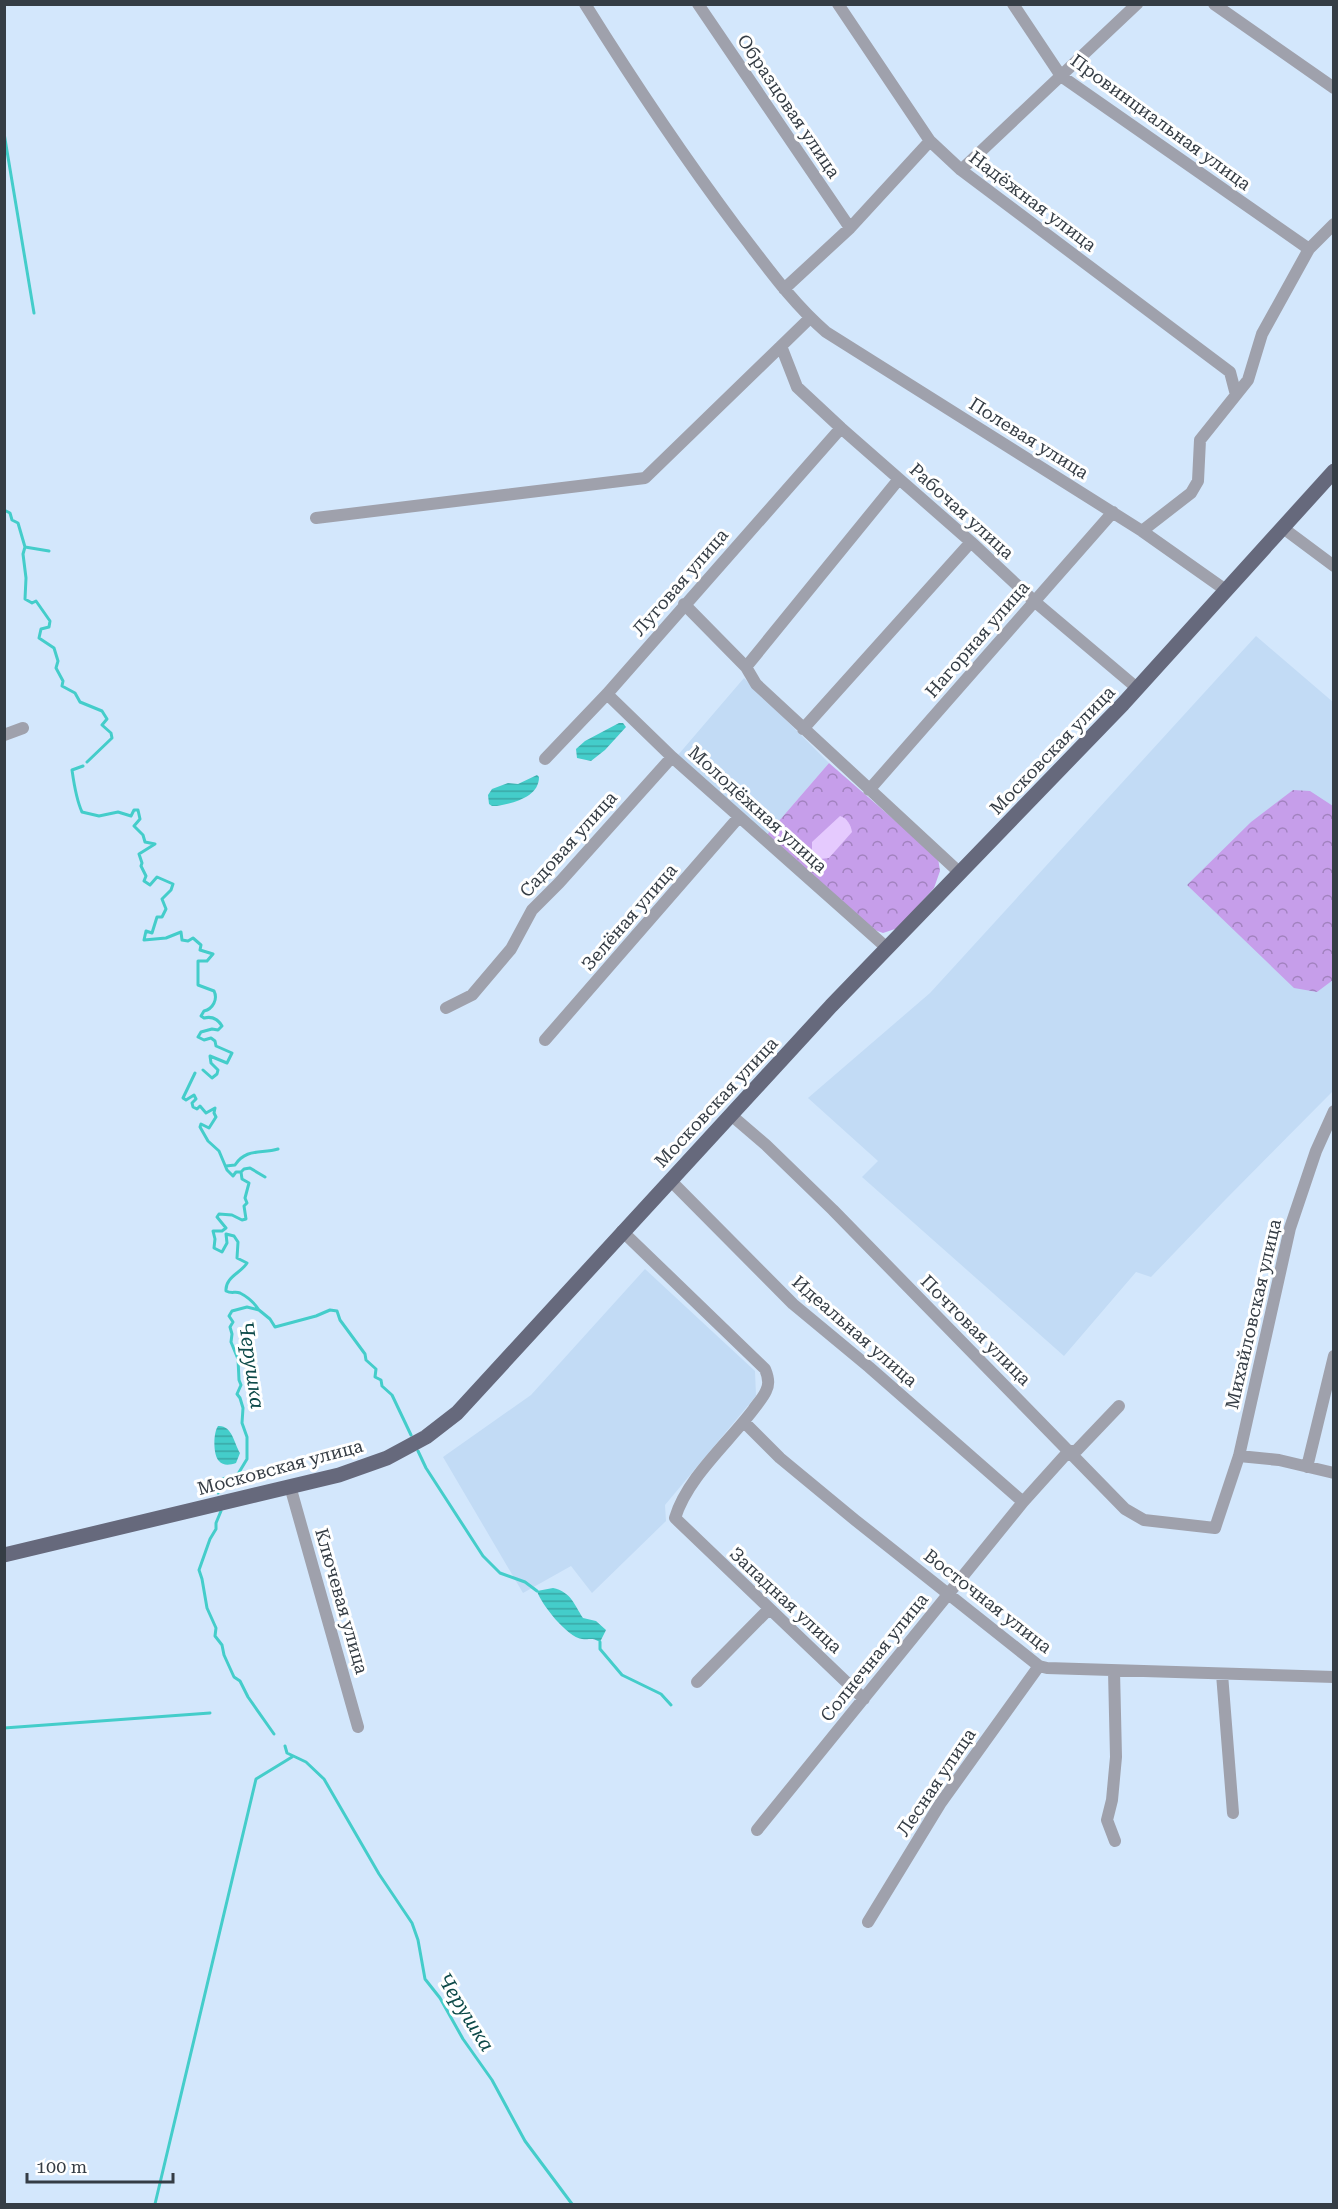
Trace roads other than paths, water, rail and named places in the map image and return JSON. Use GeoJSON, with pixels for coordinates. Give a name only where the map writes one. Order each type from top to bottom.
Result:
{"type":"FeatureCollection","features":[{"type":"Feature","properties":{"kind":"main road","name":"Московская улица"},"geometry":{"type":"LineString","coordinates":[[4,1555],[339,1475],[387,1458],[426,1437],[457,1413],[731,1114],[1137,688],[1334,471]]}},
{"type":"Feature","properties":{"kind":"street","name":"Полевая улица"},"geometry":{"type":"LineString","coordinates":[[585,4],[627,71],[718,202],[784,289],[810,318],[826,332],[1113,512],[1227,591]]}},
{"type":"Feature","properties":{"kind":"street","name":"Образцовая улица"},"geometry":{"type":"LineString","coordinates":[[698,4],[850,228]]}},
{"type":"Feature","properties":{"kind":"street","name":"Надёжная улица"},"geometry":{"type":"LineString","coordinates":[[838,4],[930,141],[961,170],[1230,372],[1236,395]]}},
{"type":"Feature","properties":{"kind":"street","name":"Провинциальная улица"},"geometry":{"type":"LineString","coordinates":[[1013,4],[1061,76],[1309,249]]}},
{"type":"Feature","properties":{"kind":"street"},"geometry":{"type":"LineString","coordinates":[[961,170],[1137,4]]}},
{"type":"Feature","properties":{"kind":"street"},"geometry":{"type":"LineString","coordinates":[[1214,4],[1334,88]]}},
{"type":"Feature","properties":{"kind":"street"},"geometry":{"type":"LineString","coordinates":[[784,289],[850,228],[930,141]]}},
{"type":"Feature","properties":{"kind":"street"},"geometry":{"type":"LineString","coordinates":[[1142,531],[1191,493],[1198,480],[1200,440],[1248,380],[1262,334],[1309,249],[1334,224]]}},
{"type":"Feature","properties":{"kind":"street"},"geometry":{"type":"LineString","coordinates":[[316,518],[645,478],[810,318]]}},
{"type":"Feature","properties":{"kind":"street","name":"Рабочая улица"},"geometry":{"type":"LineString","coordinates":[[781,346],[797,387],[971,542],[1034,602],[1137,688]]}},
{"type":"Feature","properties":{"kind":"street","name":"Луговая улица"},"geometry":{"type":"LineString","coordinates":[[544,759],[607,694],[841,428]]}},
{"type":"Feature","properties":{"kind":"street"},"geometry":{"type":"LineString","coordinates":[[746,667],[899,478]]}},
{"type":"Feature","properties":{"kind":"street","name":"Нагорная улица"},"geometry":{"type":"LineString","coordinates":[[869,790],[1113,512]]}},
{"type":"Feature","properties":{"kind":"street"},"geometry":{"type":"LineString","coordinates":[[1283,528],[1334,566]]}},
{"type":"Feature","properties":{"kind":"street"},"geometry":{"type":"LineString","coordinates":[[803,729],[971,542]]}},
{"type":"Feature","properties":{"kind":"street"},"geometry":{"type":"LineString","coordinates":[[684,604],[746,667],[756,684],[960,873]]}},
{"type":"Feature","properties":{"kind":"street","name":"Молодёжная улица"},"geometry":{"type":"LineString","coordinates":[[607,694],[672,757],[887,948]]}},
{"type":"Feature","properties":{"kind":"street"},"geometry":{"type":"LineString","coordinates":[[4,735],[23,728]]}},
{"type":"Feature","properties":{"kind":"street","name":"Садовая улица"},"geometry":{"type":"LineString","coordinates":[[446,1008],[472,995],[511,949],[531,910],[559,883],[672,757]]}},
{"type":"Feature","properties":{"kind":"street","name":"Зелёная улица"},"geometry":{"type":"LineString","coordinates":[[545,1040],[740,817]]}},
{"type":"Feature","properties":{"kind":"street","name":"Михайловская улица"},"geometry":{"type":"LineString","coordinates":[[1215,1528],[1239,1456],[1290,1228],[1316,1151],[1333,1111]]}},
{"type":"Feature","properties":{"kind":"street","name":"Почтовая улица"},"geometry":{"type":"LineString","coordinates":[[731,1114],[766,1144],[833,1210],[1125,1509],[1144,1520],[1215,1528]]}},
{"type":"Feature","properties":{"kind":"street","name":"Идеальная улица"},"geometry":{"type":"LineString","coordinates":[[670,1180],[793,1304],[869,1367],[1023,1502]]}},
{"type":"Feature","properties":{"kind":"street"},"geometry":{"type":"LineString","coordinates":[[622,1231],[765,1369],[768,1389],[744,1422]]}},
{"type":"Feature","properties":{"kind":"street"},"geometry":{"type":"LineString","coordinates":[[1307,1467],[1334,1356]]}},
{"type":"Feature","properties":{"kind":"street","name":"Солнечная улица"},"geometry":{"type":"LineString","coordinates":[[757,1830],[1023,1502],[1068,1452],[1077,1450],[1119,1407]]}},
{"type":"Feature","properties":{"kind":"street","name":"Западная улица"},"geometry":{"type":"LineString","coordinates":[[744,1422],[702,1471],[678,1508],[675,1518],[682,1528],[864,1699]]}},
{"type":"Feature","properties":{"kind":"street","name":"Восточная улица"},"geometry":{"type":"LineString","coordinates":[[744,1422],[780,1458],[1039,1666],[1114,1671],[1334,1677]]}},
{"type":"Feature","properties":{"kind":"street"},"geometry":{"type":"LineString","coordinates":[[1239,1456],[1279,1460],[1334,1473]]}},
{"type":"Feature","properties":{"kind":"street","name":"Ключевая улица"},"geometry":{"type":"LineString","coordinates":[[290,1486],[358,1727]]}},
{"type":"Feature","properties":{"kind":"street"},"geometry":{"type":"LineString","coordinates":[[697,1682],[769,1609]]}},
{"type":"Feature","properties":{"kind":"street","name":"Лесная улица"},"geometry":{"type":"LineString","coordinates":[[868,1922],[940,1804],[1039,1666]]}},
{"type":"Feature","properties":{"kind":"street"},"geometry":{"type":"LineString","coordinates":[[1114,1671],[1116,1757],[1112,1800],[1107,1820],[1115,1841]]}},
{"type":"Feature","properties":{"kind":"street"},"geometry":{"type":"LineString","coordinates":[[1222,1674],[1233,1813]]}},
{"type":"Feature","properties":{"kind":"waterway"},"geometry":{"type":"LineString","coordinates":[[4,133],[34,313]]}},
{"type":"Feature","properties":{"kind":"waterway","name":"Черушка"},"geometry":{"type":"LineString","coordinates":[[4,510],[10,513],[12,520],[18,523],[25,547],[23,554],[26,578],[25,599],[32,603],[36,601],[50,621],[49,627],[41,629],[39,638],[54,648],[58,661],[56,668],[63,681],[62,686],[75,693],[80,702],[102,711],[107,719],[102,725],[111,733],[112,738],[87,762]]}},
{"type":"Feature","properties":{"kind":"waterway"},"geometry":{"type":"LineString","coordinates":[[25,547],[49,551]]}},
{"type":"Feature","properties":{"kind":"waterway","name":"Черушка"},"geometry":{"type":"LineString","coordinates":[[83,766],[72,770],[82,812],[99,816],[118,812],[131,816],[134,810],[138,810],[140,819],[134,826],[143,835],[145,842],[155,844],[139,854],[146,876],[144,881],[150,885],[157,877],[173,884],[171,890],[162,899],[166,909],[162,917],[157,917],[152,933],[146,931],[144,940],[166,938],[181,932],[182,940],[188,941],[193,938],[201,945],[200,950],[213,954],[207,961],[198,961],[198,985],[214,991],[215,997],[212,1006],[201,1016],[210,1017],[222,1026],[218,1030],[201,1032],[198,1037],[204,1040],[211,1038],[215,1041],[216,1046],[232,1053],[227,1063],[210,1056],[211,1063],[218,1070],[212,1078],[203,1070]]}},
{"type":"Feature","properties":{"kind":"waterway","name":"Черушка"},"geometry":{"type":"LineString","coordinates":[[195,1073],[183,1098],[186,1100],[194,1095],[196,1099],[192,1103],[193,1107],[197,1109],[200,1106],[206,1113],[215,1108],[216,1117],[209,1128],[201,1124],[200,1127],[208,1141],[219,1151],[227,1170],[233,1176],[236,1172],[241,1172],[242,1179],[249,1183],[245,1198],[247,1203],[244,1206],[246,1219],[219,1214],[217,1217],[226,1228],[222,1231],[213,1231],[214,1248],[222,1252],[227,1243],[226,1234],[234,1236],[238,1242],[237,1258],[247,1263],[228,1282],[226,1291],[238,1292],[259,1310],[247,1307],[232,1311],[229,1316],[233,1322],[230,1327],[231,1342],[238,1359],[241,1385],[237,1394],[243,1408],[242,1423],[247,1437],[247,1459],[238,1474],[223,1479],[218,1493]]}},
{"type":"Feature","properties":{"kind":"waterway"},"geometry":{"type":"LineString","coordinates":[[226,1166],[235,1165],[249,1154],[278,1149]]}},
{"type":"Feature","properties":{"kind":"waterway"},"geometry":{"type":"LineString","coordinates":[[241,1172],[250,1168],[265,1177]]}},
{"type":"Feature","properties":{"kind":"waterway"},"geometry":{"type":"LineString","coordinates":[[259,1310],[270,1319],[275,1327],[330,1310],[337,1311],[340,1320],[365,1354],[366,1360],[376,1369],[375,1377],[381,1380],[382,1386],[392,1395],[411,1435]]}},
{"type":"Feature","properties":{"kind":"waterway"},"geometry":{"type":"LineString","coordinates":[[418,1451],[426,1468],[483,1556],[500,1573],[525,1582],[537,1591]]}},
{"type":"Feature","properties":{"kind":"waterway","name":"Черушка"},"geometry":{"type":"LineString","coordinates":[[221,1511],[199,1570],[207,1608],[216,1628],[215,1636],[222,1645],[234,1677],[240,1681],[248,1697],[274,1734]]}},
{"type":"Feature","properties":{"kind":"waterway"},"geometry":{"type":"LineString","coordinates":[[600,1642],[600,1649],[622,1675],[661,1694],[671,1705]]}},
{"type":"Feature","properties":{"kind":"waterway"},"geometry":{"type":"LineString","coordinates":[[4,1728],[210,1713]]}},
{"type":"Feature","properties":{"kind":"waterway","name":"Черушка"},"geometry":{"type":"LineString","coordinates":[[285,1746],[287,1753],[306,1762],[324,1779],[379,1874],[412,1923],[418,1940],[425,1979],[440,1998],[463,2039],[492,2080],[525,2141],[572,2204]]}},
{"type":"Feature","properties":{"kind":"waterway"},"geometry":{"type":"LineString","coordinates":[[155,2204],[256,1779],[292,1757]]}}]}
